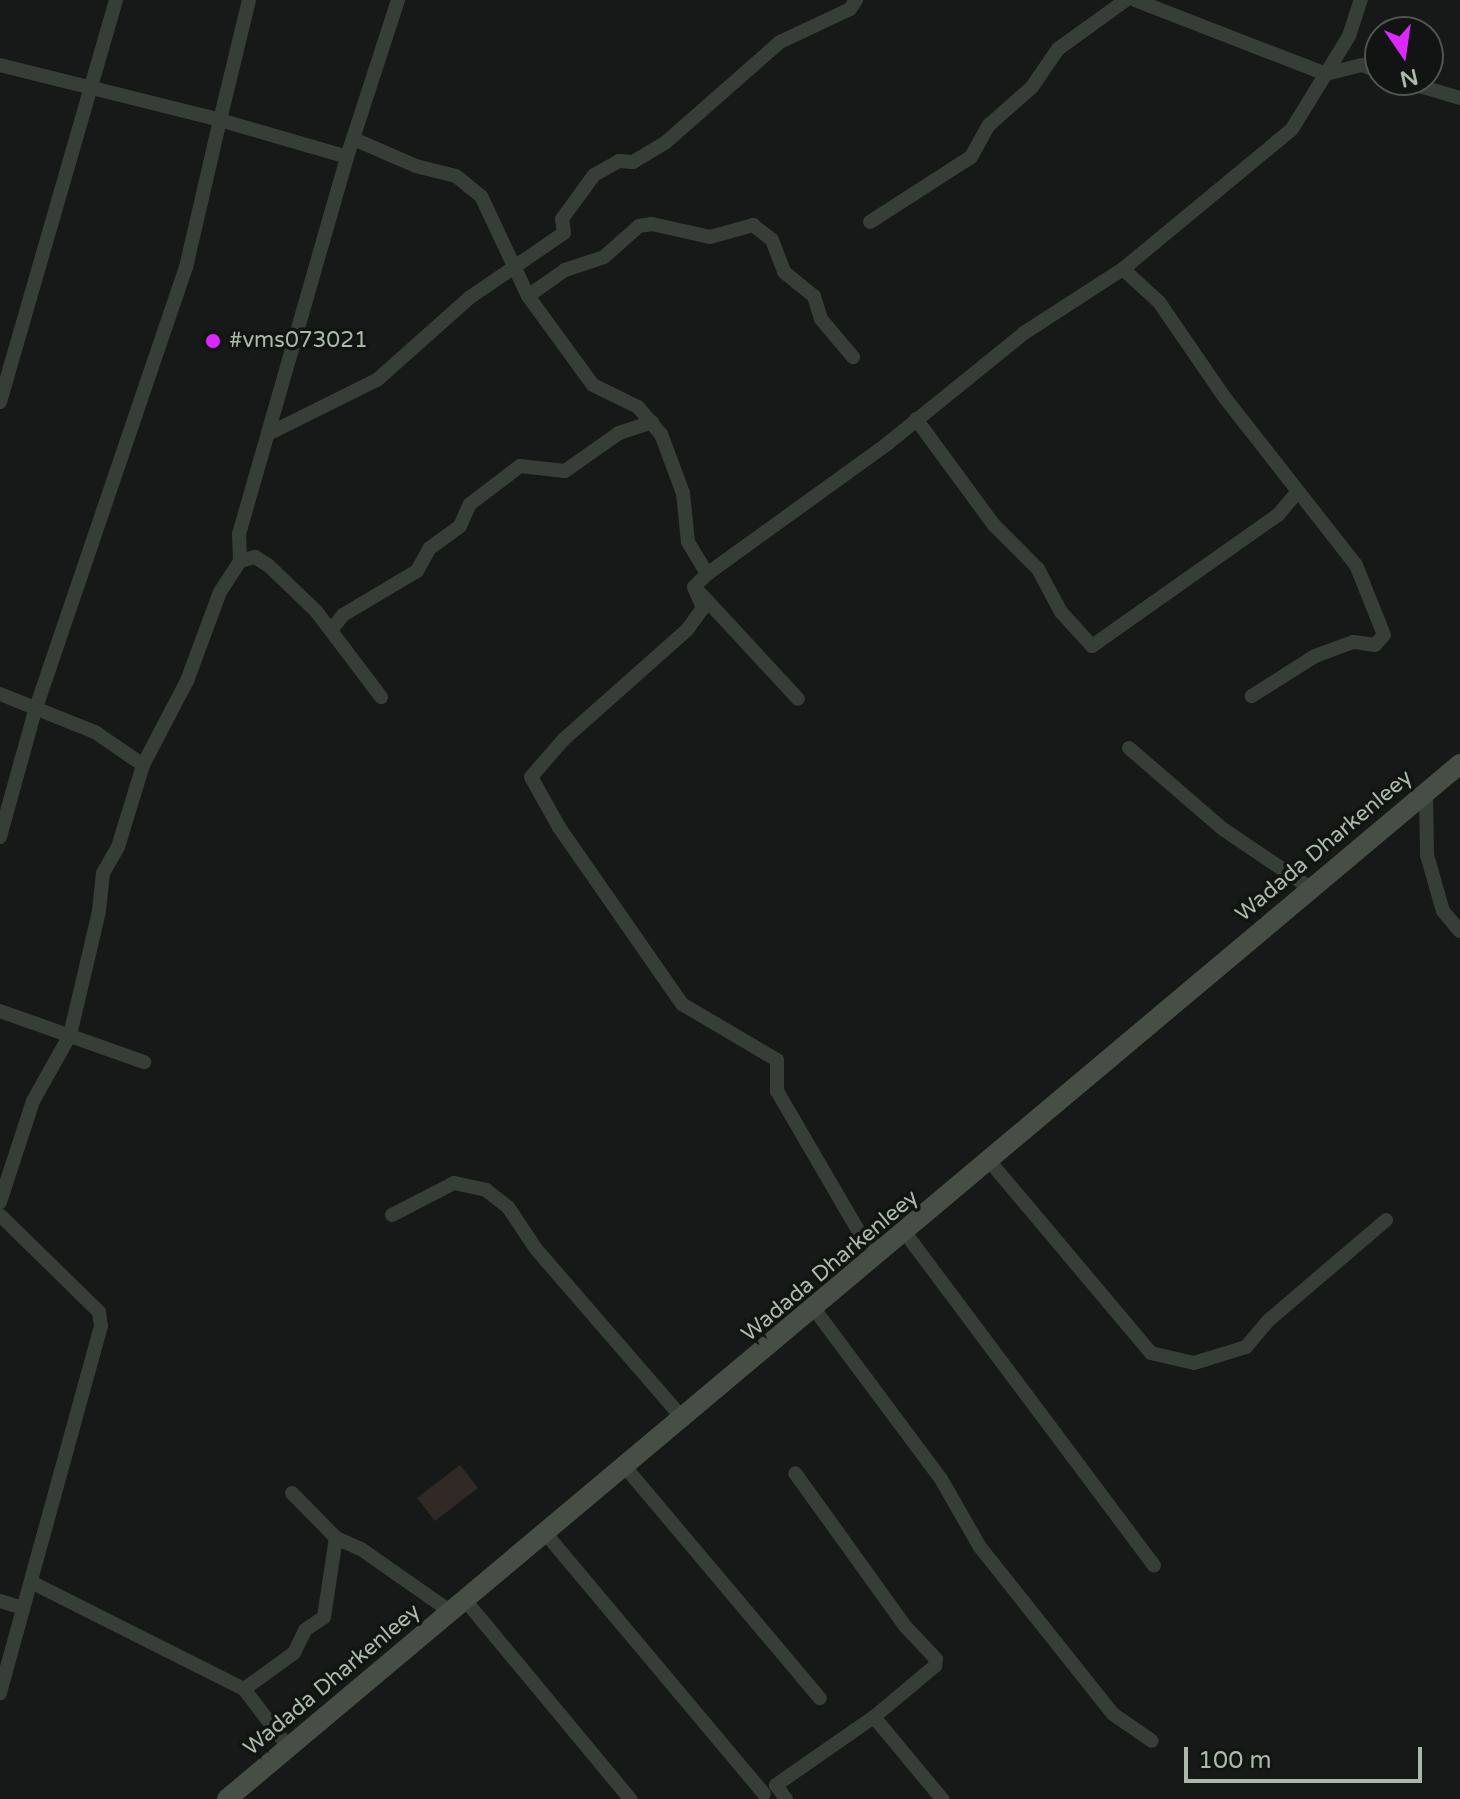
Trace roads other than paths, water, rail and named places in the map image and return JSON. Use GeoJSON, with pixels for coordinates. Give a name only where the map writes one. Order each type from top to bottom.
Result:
{"type":"FeatureCollection","features":[{"type":"Feature","properties":{"kind":"main road","name":"Wadada Dharkenleey"},"geometry":{"type":"LineString","coordinates":[[227,1799],[991,1163],[1310,888],[1460,764]]}},
{"type":"Feature","properties":{"kind":"street"},"geometry":{"type":"LineString","coordinates":[[0,402],[93,89],[116,0]]}},
{"type":"Feature","properties":{"kind":"street"},"geometry":{"type":"LineString","coordinates":[[0,837],[36,707],[186,267],[249,0]]}},
{"type":"Feature","properties":{"kind":"street"},"geometry":{"type":"LineString","coordinates":[[0,1202],[33,1101],[70,1035],[99,911],[103,873],[118,847],[143,765],[187,681],[220,592],[240,561],[239,534],[347,157],[356,140],[398,0]]}},
{"type":"Feature","properties":{"kind":"street"},"geometry":{"type":"LineString","coordinates":[[270,433],[377,380],[469,298],[518,268],[564,233],[562,219],[594,175],[619,161],[633,162],[665,143],[780,42],[850,9],[856,0]]}},
{"type":"Feature","properties":{"kind":"street"},"geometry":{"type":"LineString","coordinates":[[870,222],[971,157],[989,125],[1032,87],[1058,49],[1126,0]]}},
{"type":"Feature","properties":{"kind":"street"},"geometry":{"type":"LineString","coordinates":[[1135,0],[1326,74],[1364,66]]}},
{"type":"Feature","properties":{"kind":"street"},"geometry":{"type":"LineString","coordinates":[[694,587],[1024,333],[1123,269],[1292,129],[1349,36],[1361,0]]}},
{"type":"Feature","properties":{"kind":"street"},"geometry":{"type":"LineString","coordinates":[[0,65],[220,120],[347,157]]}},
{"type":"Feature","properties":{"kind":"street"},"geometry":{"type":"LineString","coordinates":[[356,140],[469,185],[481,196],[518,268],[528,296],[593,385],[638,407],[652,422],[676,464],[688,542],[707,574]]}},
{"type":"Feature","properties":{"kind":"street"},"geometry":{"type":"LineString","coordinates":[[528,296],[565,270],[604,257],[639,226],[652,224],[710,237],[753,225],[772,240],[784,272],[814,296],[821,319],[853,357]]}},
{"type":"Feature","properties":{"kind":"street"},"geometry":{"type":"LineString","coordinates":[[1123,269],[1159,302],[1297,492],[1356,565],[1384,635],[1375,645],[1353,642],[1315,656],[1252,696]]}},
{"type":"Feature","properties":{"kind":"street"},"geometry":{"type":"LineString","coordinates":[[916,419],[994,525],[1038,569],[1061,612],[1092,646],[1134,619],[1176,582],[1278,515],[1297,492]]}},
{"type":"Feature","properties":{"kind":"street"},"geometry":{"type":"LineString","coordinates":[[332,629],[343,615],[417,571],[430,548],[460,526],[470,504],[520,466],[565,471],[619,433],[652,422]]}},
{"type":"Feature","properties":{"kind":"street"},"geometry":{"type":"LineString","coordinates":[[240,561],[255,557],[268,565],[332,629],[381,697]]}},
{"type":"Feature","properties":{"kind":"street"},"geometry":{"type":"LineString","coordinates":[[694,587],[798,699]]}},
{"type":"Feature","properties":{"kind":"street"},"geometry":{"type":"LineString","coordinates":[[694,587],[703,608],[687,630],[563,740],[531,777],[559,827],[682,1004],[777,1060],[777,1091],[862,1237],[884,1251]]}},
{"type":"Feature","properties":{"kind":"street"},"geometry":{"type":"LineString","coordinates":[[0,694],[95,732],[143,765]]}},
{"type":"Feature","properties":{"kind":"street"},"geometry":{"type":"LineString","coordinates":[[1129,748],[1223,829],[1310,888]]}},
{"type":"Feature","properties":{"kind":"street"},"geometry":{"type":"LineString","coordinates":[[1426,792],[1427,855],[1443,911],[1460,931]]}},
{"type":"Feature","properties":{"kind":"street"},"geometry":{"type":"LineString","coordinates":[[0,1011],[144,1062]]}},
{"type":"Feature","properties":{"kind":"street"},"geometry":{"type":"LineString","coordinates":[[991,1163],[1151,1353],[1194,1363],[1246,1347],[1269,1320],[1386,1220]]}},
{"type":"Feature","properties":{"kind":"street"},"geometry":{"type":"LineString","coordinates":[[392,1215],[454,1183],[486,1190],[508,1207],[536,1249],[684,1420]]}},
{"type":"Feature","properties":{"kind":"street"},"geometry":{"type":"LineString","coordinates":[[0,1215],[99,1312],[101,1326],[33,1583],[0,1693]]}},
{"type":"Feature","properties":{"kind":"street"},"geometry":{"type":"LineString","coordinates":[[906,1234],[1154,1565]]}},
{"type":"Feature","properties":{"kind":"street"},"geometry":{"type":"LineString","coordinates":[[815,1310],[941,1479],[980,1547],[1113,1714],[1152,1741]]}},
{"type":"Feature","properties":{"kind":"street"},"geometry":{"type":"LineString","coordinates":[[626,1468],[820,1698]]}},
{"type":"Feature","properties":{"kind":"street"},"geometry":{"type":"LineString","coordinates":[[766,1793],[874,1717],[935,1666],[936,1659],[905,1626],[795,1473]]}},
{"type":"Feature","properties":{"kind":"street"},"geometry":{"type":"LineString","coordinates":[[292,1493],[336,1538],[361,1549],[458,1606],[630,1799]]}},
{"type":"Feature","properties":{"kind":"street"},"geometry":{"type":"LineString","coordinates":[[546,1534],[766,1793],[786,1799]]}},
{"type":"Feature","properties":{"kind":"street"},"geometry":{"type":"LineString","coordinates":[[244,1689],[294,1653],[305,1630],[324,1617],[336,1538]]}},
{"type":"Feature","properties":{"kind":"street"},"geometry":{"type":"LineString","coordinates":[[33,1583],[244,1689],[289,1748]]}},
{"type":"Feature","properties":{"kind":"street"},"geometry":{"type":"LineString","coordinates":[[0,1601],[23,1608]]}},
{"type":"Feature","properties":{"kind":"street"},"geometry":{"type":"LineString","coordinates":[[874,1717],[942,1799]]}},
{"type":"Feature","properties":{"kind":"place","name":"#vms073021"},"geometry":{"type":"Point","coordinates":[213,341]}}]}
